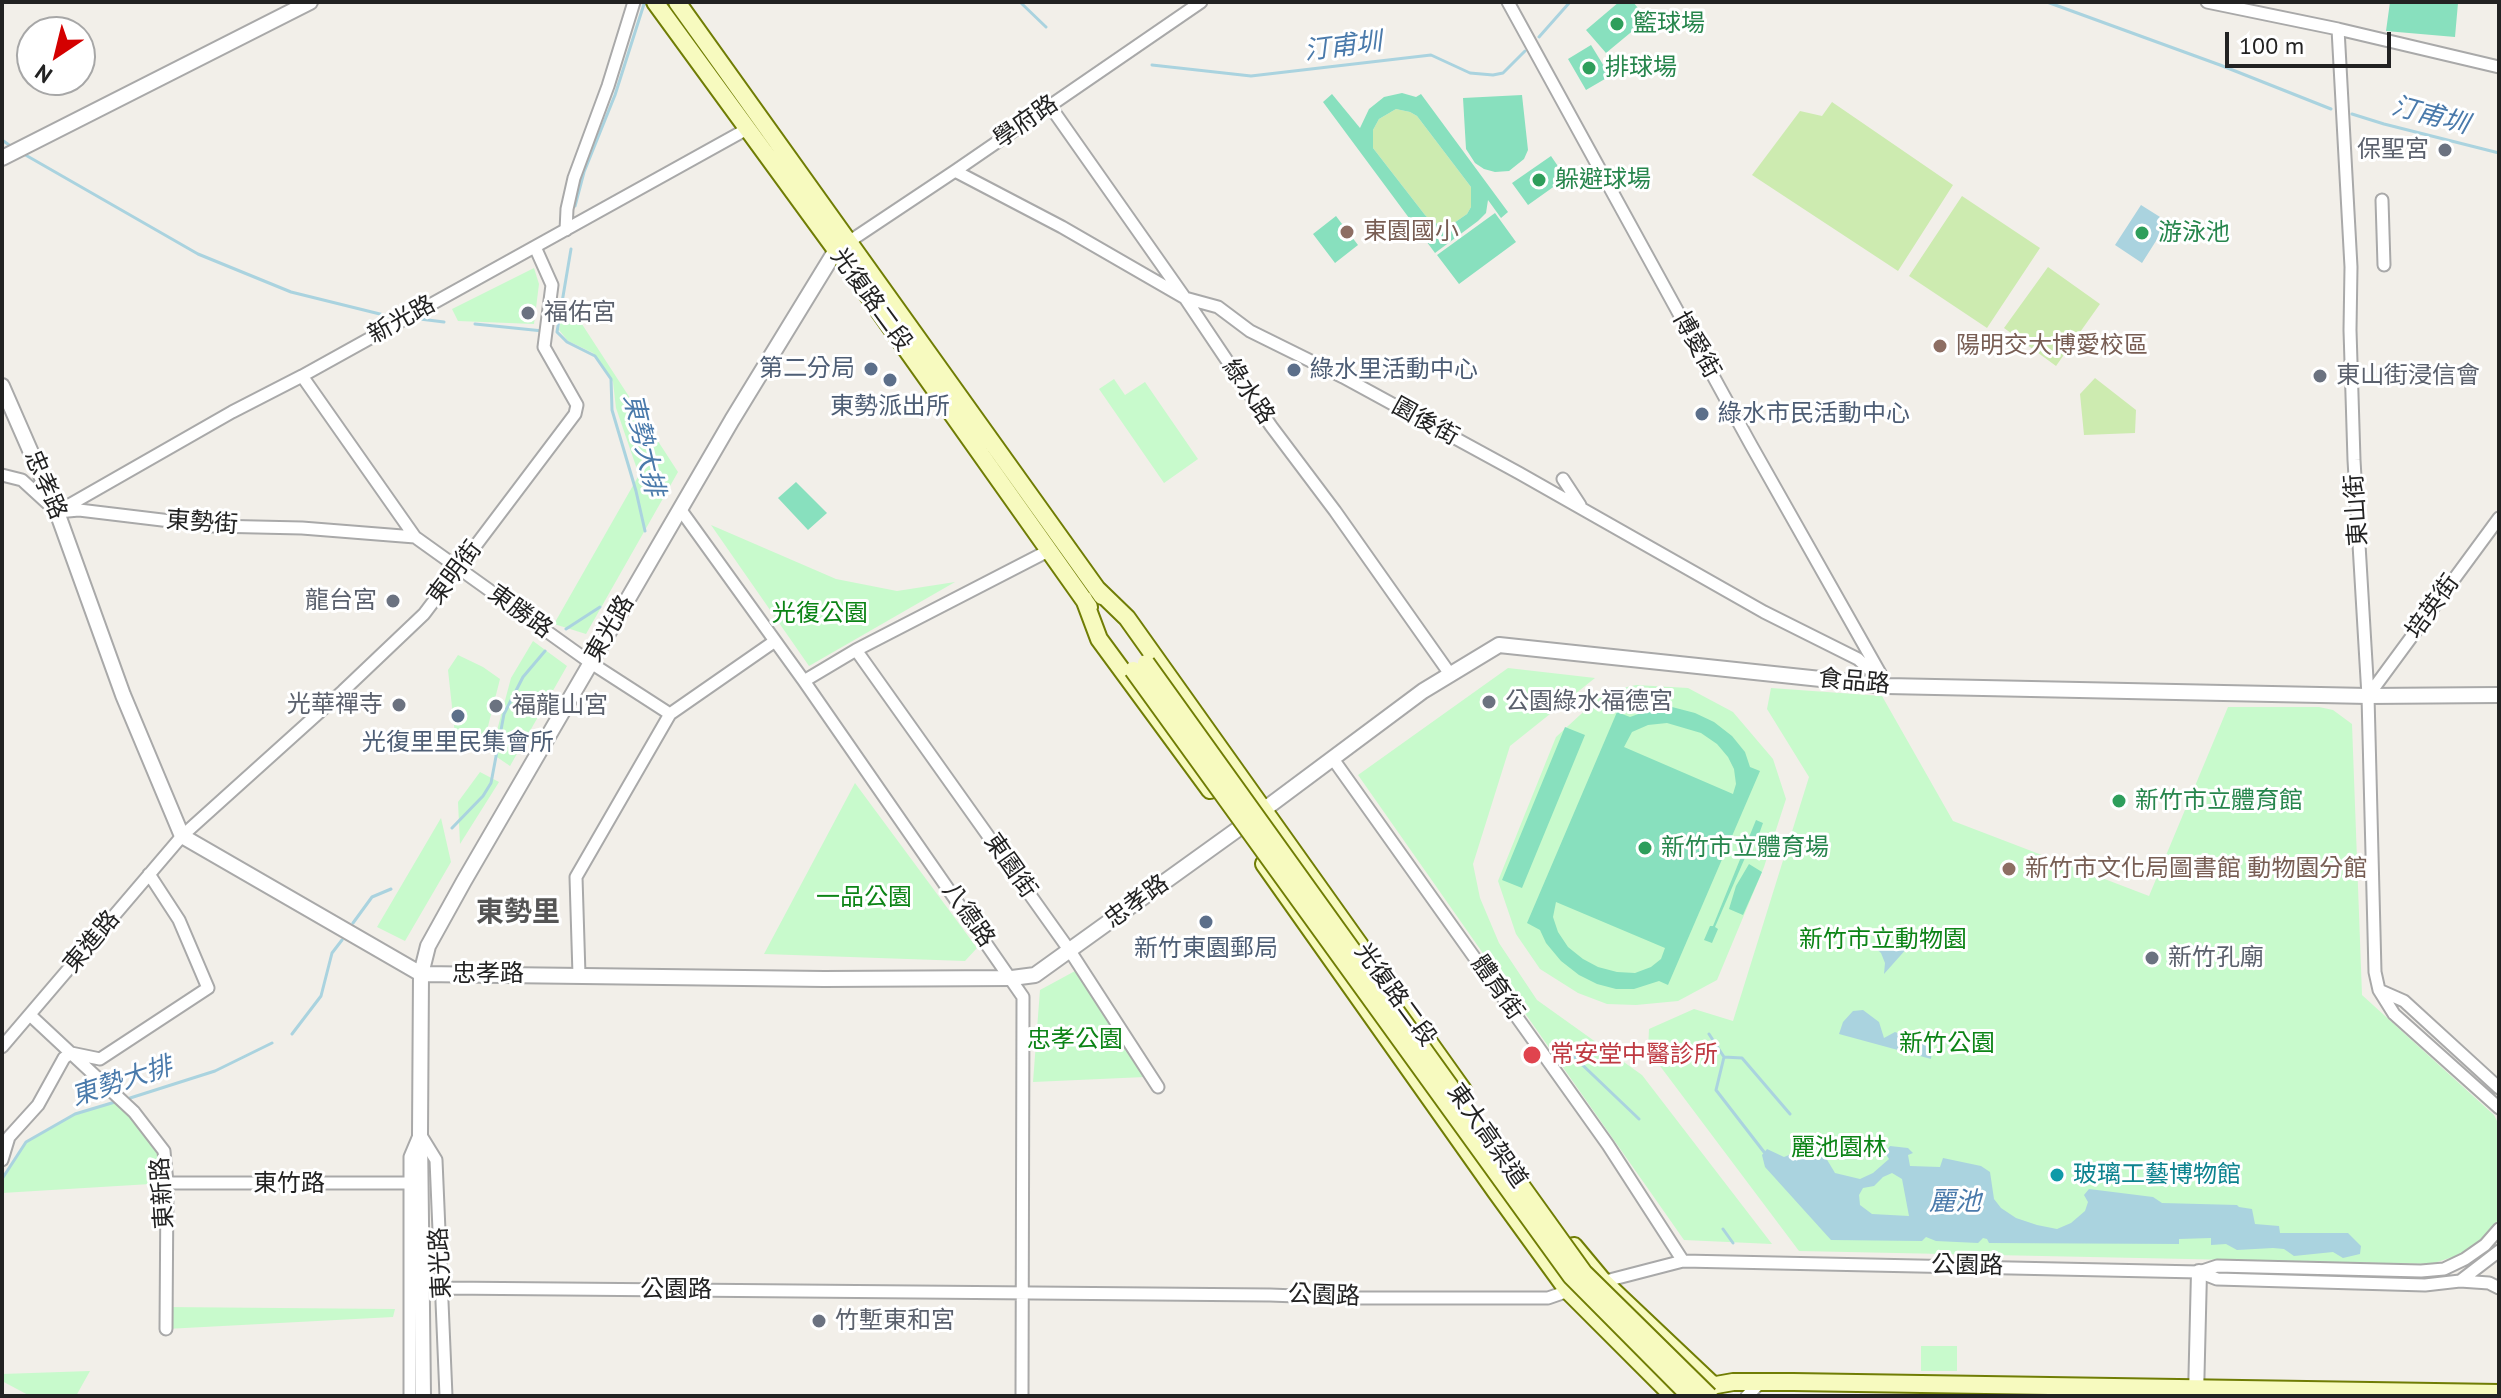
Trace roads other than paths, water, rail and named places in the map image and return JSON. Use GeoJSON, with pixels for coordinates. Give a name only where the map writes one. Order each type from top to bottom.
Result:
{"type":"FeatureCollection","features":[{"type":"Feature","properties":{"kind":"main road","name":"光復路二段"},"geometry":{"type":"LineString","coordinates":[[656,2],[747,129],[843,245],[1140,666]]}},
{"type":"Feature","properties":{"kind":"main road","name":"光復路二段"},"geometry":{"type":"LineString","coordinates":[[677,2],[1048,551],[1090,594],[1127,618],[1583,1259],[1715,1394]]}},
{"type":"Feature","properties":{"kind":"main road","name":"光復路二段"},"geometry":{"type":"LineString","coordinates":[[1090,594],[1099,639],[1568,1291],[1670,1394],[1715,1394]]}},
{"type":"Feature","properties":{"kind":"main road","name":"東大高架道"},"geometry":{"type":"LineString","coordinates":[[1140,666],[1584,1273],[1715,1394]]}},
{"type":"Feature","properties":{"kind":"main road","name":"東大高架道"},"geometry":{"type":"LineString","coordinates":[[1140,666],[1571,1276],[1690,1396]]}},
{"type":"Feature","properties":{"kind":"main road"},"geometry":{"type":"LineString","coordinates":[[1263,810],[1290,874],[1498,1166],[1517,1178]]}},
{"type":"Feature","properties":{"kind":"main road"},"geometry":{"type":"LineString","coordinates":[[1715,1394],[1733,1382],[2196,1394],[2499,1393]]}},
{"type":"Feature","properties":{"kind":"street"},"geometry":{"type":"LineString","coordinates":[[6,156],[310,2]]}},
{"type":"Feature","properties":{"kind":"street"},"geometry":{"type":"LineString","coordinates":[[566,230],[574,178],[634,2]]}},
{"type":"Feature","properties":{"kind":"street","name":"學府路"},"geometry":{"type":"LineString","coordinates":[[843,245],[1201,2]]}},
{"type":"Feature","properties":{"kind":"street","name":"博愛街"},"geometry":{"type":"LineString","coordinates":[[1508,2],[1887,686]]}},
{"type":"Feature","properties":{"kind":"street"},"geometry":{"type":"LineString","coordinates":[[2207,2],[2499,67]]}},
{"type":"Feature","properties":{"kind":"street","name":"東山街"},"geometry":{"type":"LineString","coordinates":[[2338,29],[2351,267],[2354,460],[2368,696],[2375,972],[2379,990]]}},
{"type":"Feature","properties":{"kind":"street","name":"綠水路"},"geometry":{"type":"LineString","coordinates":[[1050,106],[1271,426],[1450,674]]}},
{"type":"Feature","properties":{"kind":"street","name":"新光路"},"geometry":{"type":"LineString","coordinates":[[57,512],[232,412],[747,129]]}},
{"type":"Feature","properties":{"kind":"street","name":"園後街"},"geometry":{"type":"LineString","coordinates":[[955,171],[1062,227],[1185,298],[1218,307],[1250,331],[1343,377],[1764,612],[1858,659],[1887,686]]}},
{"type":"Feature","properties":{"kind":"street"},"geometry":{"type":"LineString","coordinates":[[2382,200],[2384,265]]}},
{"type":"Feature","properties":{"kind":"street","name":"東光路"},"geometry":{"type":"LineString","coordinates":[[410,1396],[410,1157],[420,1134],[421,974],[428,946],[680,509],[843,245]]}},
{"type":"Feature","properties":{"kind":"street","name":"東明街"},"geometry":{"type":"LineString","coordinates":[[182,836],[424,614],[575,414],[577,405],[544,347],[552,285],[535,247]]}},
{"type":"Feature","properties":{"kind":"street","name":"東勝路"},"geometry":{"type":"LineString","coordinates":[[302,376],[415,537],[591,663],[670,714]]}},
{"type":"Feature","properties":{"kind":"street","name":"忠孝路"},"geometry":{"type":"LineString","coordinates":[[2,386],[57,512],[123,695],[182,836],[421,974],[809,979],[1012,978],[1035,975],[1263,810]]}},
{"type":"Feature","properties":{"kind":"street"},"geometry":{"type":"LineString","coordinates":[[2,475],[22,480],[57,512]]}},
{"type":"Feature","properties":{"kind":"street"},"geometry":{"type":"LineString","coordinates":[[1563,479],[1583,509]]}},
{"type":"Feature","properties":{"kind":"street","name":"八德路"},"geometry":{"type":"LineString","coordinates":[[680,509],[804,681],[1023,997],[1022,1396]]}},
{"type":"Feature","properties":{"kind":"street","name":"東勢街"},"geometry":{"type":"LineString","coordinates":[[57,512],[79,510],[212,526],[302,528],[415,537]]}},
{"type":"Feature","properties":{"kind":"street","name":"培英街"},"geometry":{"type":"LineString","coordinates":[[2368,696],[2499,518]]}},
{"type":"Feature","properties":{"kind":"street"},"geometry":{"type":"LineString","coordinates":[[804,681],[856,650],[1048,551]]}},
{"type":"Feature","properties":{"kind":"street"},"geometry":{"type":"LineString","coordinates":[[579,975],[576,877],[670,714],[775,641]]}},
{"type":"Feature","properties":{"kind":"street","name":"食品路"},"geometry":{"type":"LineString","coordinates":[[1263,810],[1423,691],[1499,645],[1887,686],[2368,696],[2499,695]]}},
{"type":"Feature","properties":{"kind":"street","name":"東園街"},"geometry":{"type":"LineString","coordinates":[[856,650],[1070,951],[1158,1087]]}},
{"type":"Feature","properties":{"kind":"street","name":"體育街"},"geometry":{"type":"LineString","coordinates":[[1333,759],[1583,1108],[1683,1261]]}},
{"type":"Feature","properties":{"kind":"street","name":"東進路"},"geometry":{"type":"LineString","coordinates":[[2,1047],[182,836]]}},
{"type":"Feature","properties":{"kind":"street"},"geometry":{"type":"LineString","coordinates":[[2,1160],[9,1137],[38,1105],[60,1063],[71,1053],[100,1059],[208,988],[179,920],[149,874]]}},
{"type":"Feature","properties":{"kind":"street"},"geometry":{"type":"LineString","coordinates":[[2379,990],[2404,1001],[2499,1088]]}},
{"type":"Feature","properties":{"kind":"street"},"geometry":{"type":"LineString","coordinates":[[2379,990],[2394,1014],[2499,1108]]}},
{"type":"Feature","properties":{"kind":"street","name":"東新路"},"geometry":{"type":"LineString","coordinates":[[30,1015],[134,1112],[164,1151],[167,1183],[166,1329]]}},
{"type":"Feature","properties":{"kind":"street"},"geometry":{"type":"LineString","coordinates":[[420,1134],[423,1396]]}},
{"type":"Feature","properties":{"kind":"street","name":"東光路"},"geometry":{"type":"LineString","coordinates":[[420,1134],[436,1160],[446,1396]]}},
{"type":"Feature","properties":{"kind":"street","name":"東竹路"},"geometry":{"type":"LineString","coordinates":[[167,1183],[410,1183]]}},
{"type":"Feature","properties":{"kind":"street","name":"公園路"},"geometry":{"type":"LineString","coordinates":[[2199,1272],[2217,1266],[2444,1269],[2485,1245],[2499,1229]]}},
{"type":"Feature","properties":{"kind":"street"},"geometry":{"type":"LineString","coordinates":[[2460,1281],[2499,1251]]}},
{"type":"Feature","properties":{"kind":"street","name":"公園路"},"geometry":{"type":"LineString","coordinates":[[443,1288],[1548,1298],[1683,1261],[2199,1272],[2217,1279],[2425,1285],[2460,1281],[2489,1283],[2499,1288]]}},
{"type":"Feature","properties":{"kind":"street"},"geometry":{"type":"LineString","coordinates":[[2196,1394],[2199,1272]]}},
{"type":"Feature","properties":{"kind":"street"},"geometry":{"type":"LineString","coordinates":[[1747,1396],[1761,1382]]}},
{"type":"Feature","properties":{"kind":"water","name":"游泳池"},"geometry":{"type":"Polygon","coordinates":[[[2141,205],[2168,222],[2142,263],[2115,245],[2141,205]]]}},
{"type":"Feature","properties":{"kind":"water"},"geometry":{"type":"Polygon","coordinates":[[[1870,943],[1908,947],[1884,974],[1885,963],[1881,953],[1870,943]]]}},
{"type":"Feature","properties":{"kind":"water"},"geometry":{"type":"Polygon","coordinates":[[[1863,1010],[1879,1022],[1884,1038],[1895,1032],[1903,1035],[1911,1047],[1918,1042],[1927,1044],[1932,1051],[1931,1059],[1839,1034],[1843,1022],[1853,1011],[1863,1010]]]}},
{"type":"Feature","properties":{"kind":"water","name":"麗池"},"geometry":{"type":"Polygon","coordinates":[[[1890,1146],[1908,1148],[1913,1153],[1908,1155],[1910,1166],[1940,1167],[1943,1158],[1981,1166],[1990,1172],[1994,1199],[2001,1208],[2016,1218],[2037,1225],[2057,1229],[2071,1223],[2085,1211],[2088,1202],[2084,1195],[2089,1189],[2153,1197],[2162,1203],[2237,1205],[2252,1209],[2255,1224],[2279,1226],[2280,1233],[2348,1233],[2361,1246],[2360,1254],[2343,1258],[2333,1252],[2294,1256],[2284,1249],[2237,1250],[2226,1244],[2211,1245],[2211,1238],[2179,1239],[2179,1244],[1989,1243],[1983,1238],[1978,1243],[1936,1241],[1926,1237],[1922,1241],[1831,1240],[1765,1167],[1762,1155],[1767,1149],[1784,1157],[1794,1153],[1796,1148],[1812,1149],[1826,1158],[1835,1173],[1860,1179],[1873,1173],[1889,1159],[1885,1153],[1890,1146]],[[1892,1173],[1874,1186],[1863,1188],[1859,1195],[1860,1205],[1872,1214],[1909,1216],[1902,1179],[1892,1173]]]}},
{"type":"Feature","properties":{"kind":"waterway","name":"汀甫圳"},"geometry":{"type":"LineString","coordinates":[[1020,2],[1046,27]]}},
{"type":"Feature","properties":{"kind":"waterway","name":"汀甫圳"},"geometry":{"type":"LineString","coordinates":[[1539,37],[1570,2]]}},
{"type":"Feature","properties":{"kind":"waterway","name":"汀甫圳"},"geometry":{"type":"LineString","coordinates":[[2047,2],[2331,109]]}},
{"type":"Feature","properties":{"kind":"waterway","name":"東勢大排"},"geometry":{"type":"LineString","coordinates":[[575,206],[584,172],[615,95],[644,4]]}},
{"type":"Feature","properties":{"kind":"waterway","name":"汀甫圳"},"geometry":{"type":"LineString","coordinates":[[1152,65],[1251,76],[1431,55],[1470,73],[1493,75],[1503,73],[1525,51]]}},
{"type":"Feature","properties":{"kind":"waterway","name":"汀甫圳"},"geometry":{"type":"LineString","coordinates":[[2352,114],[2499,153]]}},
{"type":"Feature","properties":{"kind":"waterway"},"geometry":{"type":"LineString","coordinates":[[2,140],[12,147]]}},
{"type":"Feature","properties":{"kind":"waterway"},"geometry":{"type":"LineString","coordinates":[[22,153],[198,254],[291,292],[392,317]]}},
{"type":"Feature","properties":{"kind":"waterway","name":"東勢大排"},"geometry":{"type":"LineString","coordinates":[[571,249],[557,332],[567,342],[595,356],[611,379],[612,410],[645,531]]}},
{"type":"Feature","properties":{"kind":"waterway"},"geometry":{"type":"LineString","coordinates":[[420,319],[444,322]]}},
{"type":"Feature","properties":{"kind":"waterway"},"geometry":{"type":"LineString","coordinates":[[475,324],[543,331]]}},
{"type":"Feature","properties":{"kind":"waterway","name":"東勢大排"},"geometry":{"type":"LineString","coordinates":[[566,629],[600,607]]}},
{"type":"Feature","properties":{"kind":"waterway","name":"東勢大排"},"geometry":{"type":"LineString","coordinates":[[452,828],[483,796],[491,783],[504,714],[523,677],[545,651]]}},
{"type":"Feature","properties":{"kind":"waterway","name":"東勢大排"},"geometry":{"type":"LineString","coordinates":[[353,923],[372,897],[391,889]]}},
{"type":"Feature","properties":{"kind":"waterway","name":"東勢大排"},"geometry":{"type":"LineString","coordinates":[[292,1034],[321,996],[332,953],[342,940]]}},
{"type":"Feature","properties":{"kind":"waterway"},"geometry":{"type":"LineString","coordinates":[[1709,1034],[1724,1057],[1716,1090],[1764,1152]]}},
{"type":"Feature","properties":{"kind":"waterway","name":"東勢大排"},"geometry":{"type":"LineString","coordinates":[[127,1099],[215,1071],[272,1043]]}},
{"type":"Feature","properties":{"kind":"waterway"},"geometry":{"type":"LineString","coordinates":[[1571,1054],[1639,1119]]}},
{"type":"Feature","properties":{"kind":"waterway"},"geometry":{"type":"LineString","coordinates":[[1724,1057],[1742,1058],[1790,1114]]}},
{"type":"Feature","properties":{"kind":"waterway","name":"東勢大排"},"geometry":{"type":"LineString","coordinates":[[2,1179],[26,1142],[75,1114],[115,1102]]}},
{"type":"Feature","properties":{"kind":"waterway"},"geometry":{"type":"LineString","coordinates":[[1723,1229],[1733,1243]]}},
{"type":"Feature","properties":{"kind":"place","name":"籃球場"},"geometry":{"type":"Point","coordinates":[1617,24]}},
{"type":"Feature","properties":{"kind":"place","name":"排球場"},"geometry":{"type":"Point","coordinates":[1589,68]}},
{"type":"Feature","properties":{"kind":"place","name":"保聖宮"},"geometry":{"type":"Point","coordinates":[2445,150]}},
{"type":"Feature","properties":{"kind":"place","name":"躲避球場"},"geometry":{"type":"Point","coordinates":[1539,180]}},
{"type":"Feature","properties":{"kind":"place","name":"東園國小"},"geometry":{"type":"Point","coordinates":[1347,232]}},
{"type":"Feature","properties":{"kind":"place","name":"游泳池"},"geometry":{"type":"Point","coordinates":[2142,233]}},
{"type":"Feature","properties":{"kind":"place","name":"福佑宮"},"geometry":{"type":"Point","coordinates":[528,313]}},
{"type":"Feature","properties":{"kind":"place","name":"陽明交大博愛校區"},"geometry":{"type":"Point","coordinates":[1940,346]}},
{"type":"Feature","properties":{"kind":"place","name":"第二分局"},"geometry":{"type":"Point","coordinates":[871,369]}},
{"type":"Feature","properties":{"kind":"place","name":"綠水里活動中心"},"geometry":{"type":"Point","coordinates":[1294,370]}},
{"type":"Feature","properties":{"kind":"place","name":"東山街浸信會"},"geometry":{"type":"Point","coordinates":[2320,376]}},
{"type":"Feature","properties":{"kind":"place","name":"東勢派出所"},"geometry":{"type":"Point","coordinates":[890,380]}},
{"type":"Feature","properties":{"kind":"place","name":"綠水市民活動中心"},"geometry":{"type":"Point","coordinates":[1702,414]}},
{"type":"Feature","properties":{"kind":"place","name":"龍台宮"},"geometry":{"type":"Point","coordinates":[393,601]}},
{"type":"Feature","properties":{"kind":"place","name":"公園綠水福德宮"},"geometry":{"type":"Point","coordinates":[1489,702]}},
{"type":"Feature","properties":{"kind":"place","name":"光華禪寺"},"geometry":{"type":"Point","coordinates":[399,705]}},
{"type":"Feature","properties":{"kind":"place","name":"福龍山宮"},"geometry":{"type":"Point","coordinates":[496,706]}},
{"type":"Feature","properties":{"kind":"place","name":"光復里里民集會所"},"geometry":{"type":"Point","coordinates":[458,716]}},
{"type":"Feature","properties":{"kind":"place","name":"新竹市立體育館"},"geometry":{"type":"Point","coordinates":[2119,801]}},
{"type":"Feature","properties":{"kind":"place","name":"新竹市立體育場"},"geometry":{"type":"Point","coordinates":[1645,848]}},
{"type":"Feature","properties":{"kind":"place","name":"新竹市文化局圖書館 動物園分館"},"geometry":{"type":"Point","coordinates":[2009,869]}},
{"type":"Feature","properties":{"kind":"place","name":"新竹東園郵局"},"geometry":{"type":"Point","coordinates":[1206,922]}},
{"type":"Feature","properties":{"kind":"place","name":"新竹孔廟"},"geometry":{"type":"Point","coordinates":[2152,958]}},
{"type":"Feature","properties":{"kind":"place","name":"常安堂中醫診所"},"geometry":{"type":"Point","coordinates":[1532,1055]}},
{"type":"Feature","properties":{"kind":"place","name":"玻璃工藝博物館"},"geometry":{"type":"Point","coordinates":[2057,1175]}},
{"type":"Feature","properties":{"kind":"place","name":"竹塹東和宮"},"geometry":{"type":"Point","coordinates":[819,1321]}},
{"type":"Feature","properties":{"kind":"district","name":"東勢里"},"geometry":{"type":"Point","coordinates":[518,913]}},
{"type":"Feature","properties":{"kind":"park label","name":"光復公園"},"geometry":{"type":"Point","coordinates":[820,614]}},
{"type":"Feature","properties":{"kind":"park label","name":"一品公園"},"geometry":{"type":"Point","coordinates":[864,898]}},
{"type":"Feature","properties":{"kind":"park label","name":"新竹市立動物園"},"geometry":{"type":"Point","coordinates":[1883,940]}},
{"type":"Feature","properties":{"kind":"park label","name":"忠孝公園"},"geometry":{"type":"Point","coordinates":[1075,1040]}},
{"type":"Feature","properties":{"kind":"park label","name":"新竹公園"},"geometry":{"type":"Point","coordinates":[1947,1044]}},
{"type":"Feature","properties":{"kind":"park label","name":"麗池園林"},"geometry":{"type":"Point","coordinates":[1839,1148]}}]}
